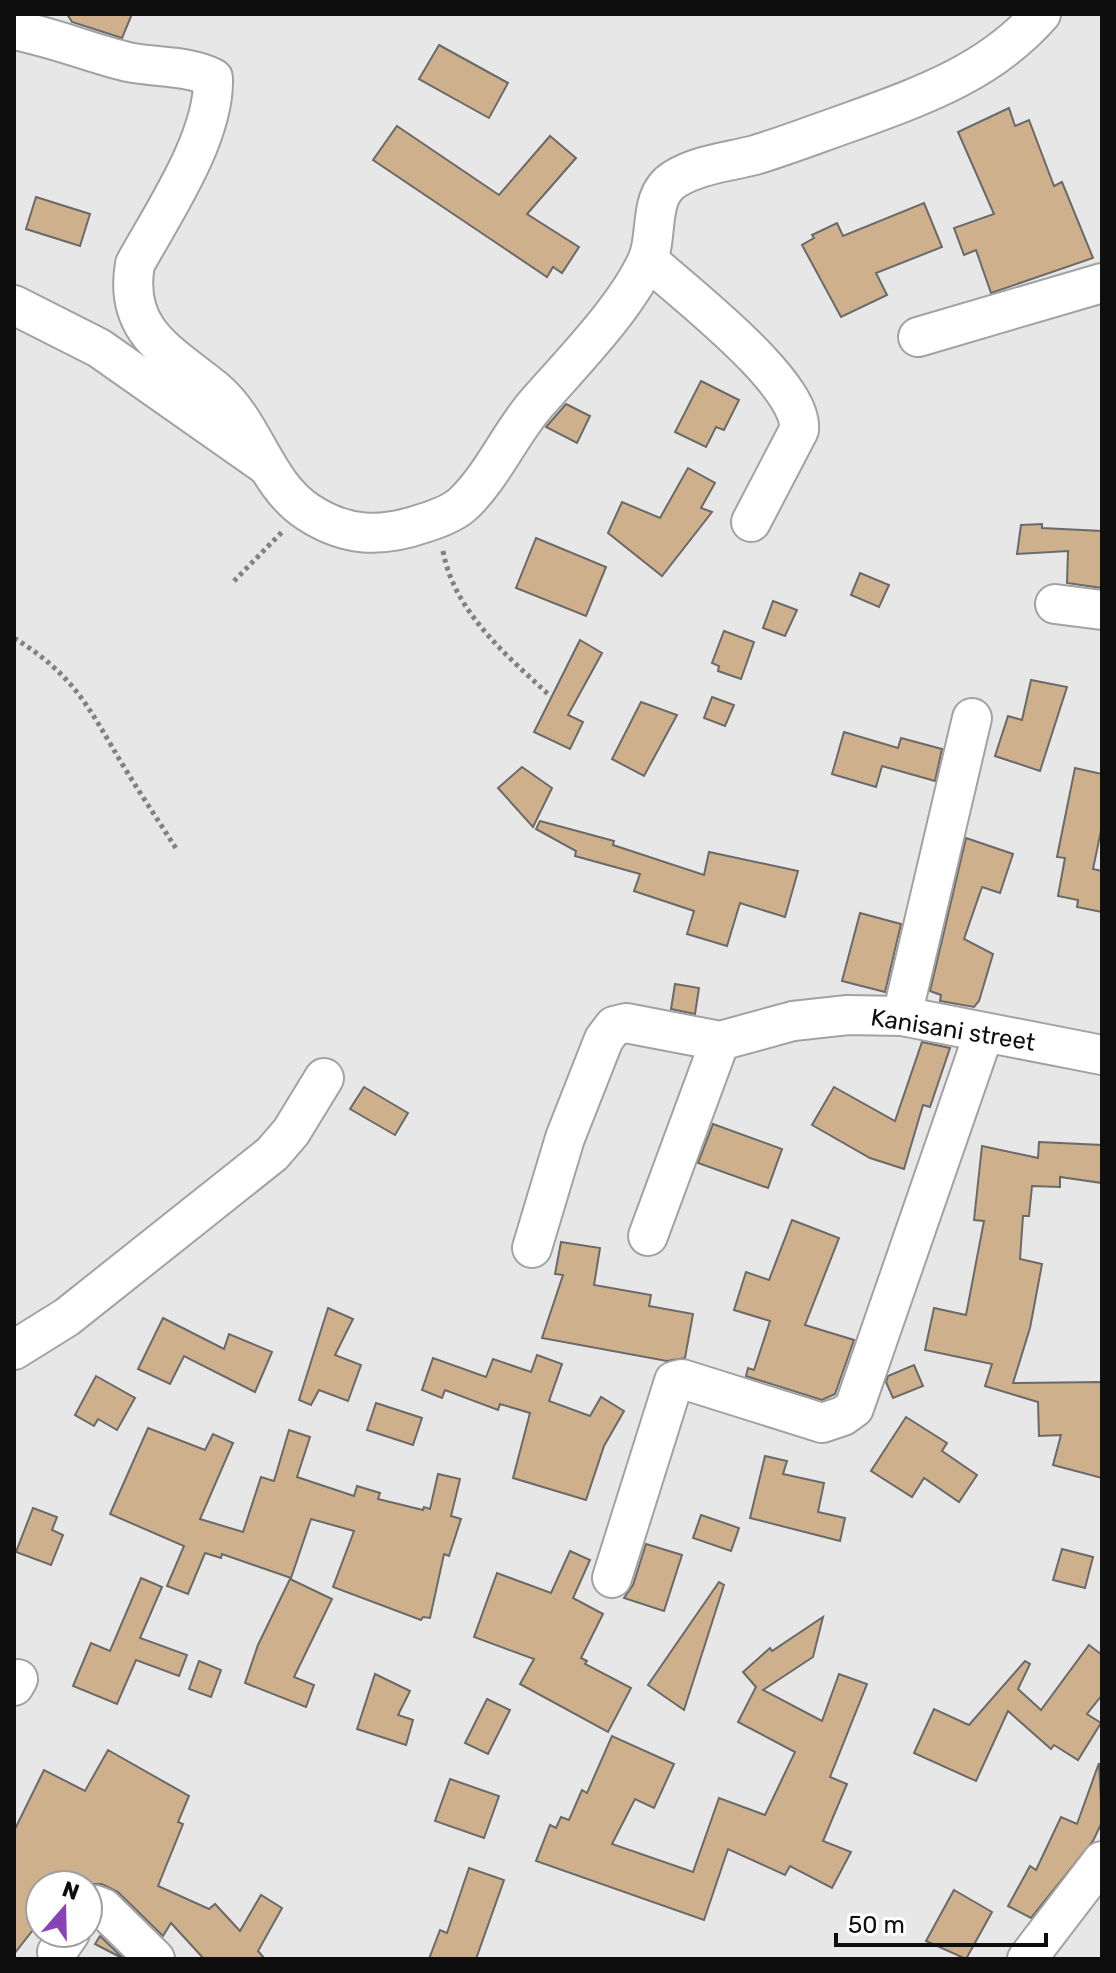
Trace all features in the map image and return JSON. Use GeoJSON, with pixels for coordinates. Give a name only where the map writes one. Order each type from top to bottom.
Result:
{"type":"FeatureCollection","features":[{"type":"Feature","properties":{"kind":"street"},"geometry":{"type":"LineString","coordinates":[[14,305],[99,348],[267,466],[305,510],[342,530],[373,536],[438,518],[463,504],[523,419],[613,312],[648,260],[662,192],[672,180],[697,168],[755,155],[921,96],[971,73],[1017,41],[1041,14]]}},
{"type":"Feature","properties":{"kind":"street"},"geometry":{"type":"LineString","coordinates":[[14,30],[127,61],[170,69],[196,69],[213,78],[214,101],[205,127],[135,264],[131,286],[147,336],[234,406],[255,438],[267,466]]}},
{"type":"Feature","properties":{"kind":"street"},"geometry":{"type":"LineString","coordinates":[[648,260],[777,377],[799,414],[799,430],[751,522]]}},
{"type":"Feature","properties":{"kind":"street"},"geometry":{"type":"LineString","coordinates":[[918,337],[1102,283]]}},
{"type":"Feature","properties":{"kind":"street"},"geometry":{"type":"LineString","coordinates":[[1055,604],[1102,610]]}},
{"type":"Feature","properties":{"kind":"street"},"geometry":{"type":"LineString","coordinates":[[902,1016],[972,718]]}},
{"type":"Feature","properties":{"kind":"street","name":"Kanisani street"},"geometry":{"type":"LineString","coordinates":[[532,1248],[565,1138],[604,1039],[614,1026],[626,1023],[720,1041],[793,1021],[848,1015],[902,1016],[1102,1055]]}},
{"type":"Feature","properties":{"kind":"street"},"geometry":{"type":"LineString","coordinates":[[612,1578],[674,1381],[682,1379],[822,1423],[843,1416],[854,1408],[984,1033]]}},
{"type":"Feature","properties":{"kind":"street"},"geometry":{"type":"LineString","coordinates":[[648,1236],[720,1041]]}},
{"type":"Feature","properties":{"kind":"street"},"geometry":{"type":"LineString","coordinates":[[14,1350],[67,1317],[272,1154],[291,1132],[324,1078]]}},
{"type":"Feature","properties":{"kind":"street"},"geometry":{"type":"LineString","coordinates":[[1027,1959],[1102,1861]]}},
{"type":"Feature","properties":{"kind":"street"},"geometry":{"type":"LineString","coordinates":[[104,1909],[155,1959]]}},
{"type":"Feature","properties":{"kind":"path"},"geometry":{"type":"LineString","coordinates":[[234,581],[305,510]]}},
{"type":"Feature","properties":{"kind":"path"},"geometry":{"type":"LineString","coordinates":[[438,518],[443,555],[459,598],[499,648],[548,694]]}},
{"type":"Feature","properties":{"kind":"path"},"geometry":{"type":"LineString","coordinates":[[14,638],[73,684],[99,719],[177,850]]}},
{"type":"Feature","properties":{"kind":"building"},"geometry":{"type":"Polygon","coordinates":[[[67,14],[132,14],[122,38],[72,22],[67,14]]]}},
{"type":"Feature","properties":{"kind":"building"},"geometry":{"type":"Polygon","coordinates":[[[439,45],[508,83],[489,118],[419,79],[439,45]]]}},
{"type":"Feature","properties":{"kind":"building"},"geometry":{"type":"Polygon","coordinates":[[[1009,108],[1015,126],[1029,120],[1054,186],[1062,182],[1093,258],[991,293],[976,250],[964,255],[954,228],[994,214],[958,132],[1009,108]]]}},
{"type":"Feature","properties":{"kind":"building"},"geometry":{"type":"Polygon","coordinates":[[[397,126],[499,195],[550,136],[576,158],[527,214],[579,247],[562,273],[553,267],[547,277],[373,160],[397,126]]]}},
{"type":"Feature","properties":{"kind":"building"},"geometry":{"type":"Polygon","coordinates":[[[36,197],[90,214],[80,246],[26,229],[36,197]]]}},
{"type":"Feature","properties":{"kind":"building"},"geometry":{"type":"Polygon","coordinates":[[[924,203],[942,247],[876,273],[887,295],[841,317],[802,245],[814,238],[812,235],[837,223],[843,236],[924,203]]]}},
{"type":"Feature","properties":{"kind":"building"},"geometry":{"type":"Polygon","coordinates":[[[701,381],[739,400],[724,430],[716,427],[706,447],[675,432],[701,381]]]}},
{"type":"Feature","properties":{"kind":"building"},"geometry":{"type":"Polygon","coordinates":[[[566,404],[590,416],[577,443],[546,427],[566,404]]]}},
{"type":"Feature","properties":{"kind":"building"},"geometry":{"type":"Polygon","coordinates":[[[688,468],[715,483],[701,508],[712,512],[662,576],[608,533],[622,502],[660,518],[688,468]]]}},
{"type":"Feature","properties":{"kind":"building"},"geometry":{"type":"Polygon","coordinates":[[[1042,524],[1042,528],[1102,531],[1102,588],[1067,583],[1068,551],[1017,554],[1021,525],[1042,524]]]}},
{"type":"Feature","properties":{"kind":"building"},"geometry":{"type":"Polygon","coordinates":[[[536,538],[606,567],[586,616],[516,588],[536,538]]]}},
{"type":"Feature","properties":{"kind":"building"},"geometry":{"type":"Polygon","coordinates":[[[860,573],[889,585],[879,607],[851,595],[860,573]]]}},
{"type":"Feature","properties":{"kind":"building"},"geometry":{"type":"Polygon","coordinates":[[[773,601],[797,610],[785,636],[763,628],[773,601]]]}},
{"type":"Feature","properties":{"kind":"building"},"geometry":{"type":"Polygon","coordinates":[[[724,631],[754,642],[741,679],[718,671],[719,666],[712,663],[724,631]]]}},
{"type":"Feature","properties":{"kind":"building"},"geometry":{"type":"Polygon","coordinates":[[[580,640],[602,653],[568,715],[583,722],[570,749],[534,732],[580,640]]]}},
{"type":"Feature","properties":{"kind":"building"},"geometry":{"type":"Polygon","coordinates":[[[1031,680],[1067,687],[1040,771],[995,756],[1008,716],[1022,720],[1031,680]]]}},
{"type":"Feature","properties":{"kind":"building"},"geometry":{"type":"Polygon","coordinates":[[[712,697],[734,705],[725,726],[704,718],[712,697]]]}},
{"type":"Feature","properties":{"kind":"building"},"geometry":{"type":"Polygon","coordinates":[[[641,702],[677,715],[644,776],[612,759],[641,702]]]}},
{"type":"Feature","properties":{"kind":"building"},"geometry":{"type":"Polygon","coordinates":[[[844,732],[898,748],[901,738],[942,749],[935,781],[882,766],[876,787],[832,774],[844,732]]]}},
{"type":"Feature","properties":{"kind":"building"},"geometry":{"type":"Polygon","coordinates":[[[522,767],[552,788],[533,827],[498,788],[522,767]]]}},
{"type":"Feature","properties":{"kind":"building"},"geometry":{"type":"Polygon","coordinates":[[[1075,768],[1102,774],[1102,826],[1093,869],[1102,871],[1102,912],[1077,907],[1078,900],[1058,896],[1065,858],[1057,857],[1075,768]]]}},
{"type":"Feature","properties":{"kind":"building"},"geometry":{"type":"Polygon","coordinates":[[[540,821],[614,841],[613,845],[704,875],[709,852],[798,871],[785,917],[740,903],[727,946],[687,934],[694,911],[634,891],[640,874],[575,856],[576,851],[536,829],[540,821]]]}},
{"type":"Feature","properties":{"kind":"building"},"geometry":{"type":"Polygon","coordinates":[[[966,838],[1013,854],[1000,893],[982,887],[964,939],[993,954],[979,1001],[974,1007],[940,1001],[941,995],[930,991],[966,838]]]}},
{"type":"Feature","properties":{"kind":"building"},"geometry":{"type":"Polygon","coordinates":[[[860,913],[901,924],[885,992],[842,981],[860,913]]]}},
{"type":"Feature","properties":{"kind":"building"},"geometry":{"type":"Polygon","coordinates":[[[675,984],[699,988],[695,1014],[671,1009],[675,984]]]}},
{"type":"Feature","properties":{"kind":"building"},"geometry":{"type":"Polygon","coordinates":[[[922,1042],[950,1048],[930,1107],[923,1105],[904,1169],[870,1158],[812,1125],[834,1087],[895,1121],[922,1042]]]}},
{"type":"Feature","properties":{"kind":"building"},"geometry":{"type":"Polygon","coordinates":[[[364,1087],[408,1113],[395,1135],[350,1109],[364,1087]]]}},
{"type":"Feature","properties":{"kind":"building"},"geometry":{"type":"Polygon","coordinates":[[[713,1124],[782,1149],[768,1188],[698,1163],[713,1124]]]}},
{"type":"Feature","properties":{"kind":"building"},"geometry":{"type":"Polygon","coordinates":[[[1039,1142],[1102,1145],[1102,1183],[1060,1177],[1060,1187],[1032,1186],[1029,1216],[1023,1216],[1020,1259],[1042,1264],[1030,1328],[1013,1383],[1102,1382],[1102,1478],[1053,1465],[1061,1435],[1039,1436],[1038,1402],[985,1386],[992,1364],[925,1350],[934,1308],[966,1315],[984,1221],[974,1220],[982,1146],[1038,1158],[1039,1142]]]}},
{"type":"Feature","properties":{"kind":"building"},"geometry":{"type":"Polygon","coordinates":[[[792,1220],[839,1238],[805,1325],[854,1340],[835,1394],[822,1400],[746,1376],[748,1368],[754,1370],[770,1321],[734,1310],[746,1272],[769,1280],[792,1220]]]}},
{"type":"Feature","properties":{"kind":"building"},"geometry":{"type":"Polygon","coordinates":[[[561,1242],[600,1248],[594,1285],[651,1295],[649,1306],[693,1314],[685,1358],[667,1361],[542,1338],[563,1275],[555,1274],[561,1242]]]}},
{"type":"Feature","properties":{"kind":"building"},"geometry":{"type":"Polygon","coordinates":[[[328,1308],[353,1319],[335,1355],[361,1365],[348,1401],[319,1390],[311,1405],[299,1400],[328,1308]]]}},
{"type":"Feature","properties":{"kind":"building"},"geometry":{"type":"Polygon","coordinates":[[[163,1318],[224,1349],[229,1334],[272,1352],[255,1392],[184,1356],[170,1384],[138,1369],[163,1318]]]}},
{"type":"Feature","properties":{"kind":"building"},"geometry":{"type":"Polygon","coordinates":[[[537,1355],[562,1364],[549,1401],[590,1416],[601,1397],[624,1411],[604,1446],[586,1500],[513,1478],[530,1413],[500,1404],[498,1410],[445,1390],[442,1398],[422,1390],[433,1358],[486,1377],[493,1359],[531,1372],[537,1355]]]}},
{"type":"Feature","properties":{"kind":"building"},"geometry":{"type":"Polygon","coordinates":[[[914,1365],[923,1386],[893,1398],[886,1382],[888,1376],[914,1365]]]}},
{"type":"Feature","properties":{"kind":"building"},"geometry":{"type":"Polygon","coordinates":[[[96,1376],[135,1398],[117,1430],[98,1419],[94,1426],[75,1415],[96,1376]]]}},
{"type":"Feature","properties":{"kind":"building"},"geometry":{"type":"Polygon","coordinates":[[[376,1403],[422,1418],[413,1445],[367,1430],[376,1403]]]}},
{"type":"Feature","properties":{"kind":"building"},"geometry":{"type":"Polygon","coordinates":[[[906,1417],[947,1443],[942,1451],[977,1475],[959,1502],[924,1478],[912,1497],[871,1471],[906,1417]]]}},
{"type":"Feature","properties":{"kind":"building"},"geometry":{"type":"Polygon","coordinates":[[[148,1428],[205,1450],[213,1434],[233,1443],[200,1519],[243,1532],[261,1477],[274,1481],[289,1430],[310,1437],[297,1477],[354,1496],[357,1486],[380,1493],[378,1499],[430,1509],[438,1474],[460,1479],[451,1516],[461,1519],[449,1556],[444,1554],[430,1618],[423,1617],[421,1620],[333,1587],[354,1531],[311,1519],[291,1578],[222,1554],[221,1558],[205,1553],[188,1594],[167,1586],[184,1546],[110,1514],[148,1428]]]}},
{"type":"Feature","properties":{"kind":"building"},"geometry":{"type":"Polygon","coordinates":[[[765,1456],[787,1461],[783,1474],[824,1483],[818,1512],[845,1518],[840,1541],[750,1518],[765,1456]]]}},
{"type":"Feature","properties":{"kind":"building"},"geometry":{"type":"Polygon","coordinates":[[[33,1508],[57,1517],[52,1530],[63,1535],[51,1565],[16,1552],[33,1508]]]}},
{"type":"Feature","properties":{"kind":"building"},"geometry":{"type":"Polygon","coordinates":[[[701,1515],[739,1528],[731,1551],[693,1538],[701,1515]]]}},
{"type":"Feature","properties":{"kind":"building"},"geometry":{"type":"Polygon","coordinates":[[[646,1544],[682,1555],[664,1611],[624,1598],[633,1585],[646,1544]]]}},
{"type":"Feature","properties":{"kind":"building"},"geometry":{"type":"Polygon","coordinates":[[[1062,1549],[1093,1557],[1085,1588],[1053,1580],[1062,1549]]]}},
{"type":"Feature","properties":{"kind":"building"},"geometry":{"type":"Polygon","coordinates":[[[570,1551],[590,1560],[573,1598],[603,1614],[581,1658],[587,1661],[585,1664],[631,1688],[608,1732],[520,1684],[534,1659],[474,1637],[497,1573],[551,1593],[570,1551]]]}},
{"type":"Feature","properties":{"kind":"building"},"geometry":{"type":"Polygon","coordinates":[[[141,1578],[162,1587],[140,1638],[187,1655],[179,1676],[136,1660],[117,1704],[73,1686],[91,1643],[110,1651],[141,1578]]]}},
{"type":"Feature","properties":{"kind":"building"},"geometry":{"type":"Polygon","coordinates":[[[290,1579],[332,1599],[294,1677],[314,1685],[306,1707],[245,1683],[258,1645],[290,1579]]]}},
{"type":"Feature","properties":{"kind":"building"},"geometry":{"type":"Polygon","coordinates":[[[719,1582],[724,1585],[684,1710],[648,1685],[719,1582]]]}},
{"type":"Feature","properties":{"kind":"building"},"geometry":{"type":"Polygon","coordinates":[[[823,1617],[813,1657],[763,1690],[822,1721],[839,1674],[867,1684],[830,1777],[847,1784],[823,1841],[851,1852],[832,1888],[790,1866],[785,1875],[728,1849],[704,1920],[536,1861],[550,1825],[556,1828],[561,1817],[569,1820],[582,1790],[587,1793],[612,1736],[674,1764],[654,1808],[635,1799],[612,1844],[693,1872],[719,1798],[765,1815],[795,1752],[738,1722],[756,1687],[743,1672],[770,1648],[772,1651],[823,1617]]]}},
{"type":"Feature","properties":{"kind":"building"},"geometry":{"type":"Polygon","coordinates":[[[1089,1645],[1102,1655],[1102,1695],[1087,1714],[1101,1723],[1078,1760],[1054,1745],[1051,1749],[1008,1711],[976,1781],[914,1753],[934,1709],[969,1725],[1025,1661],[1030,1664],[1018,1689],[1041,1710],[1089,1645]]]}},
{"type":"Feature","properties":{"kind":"building"},"geometry":{"type":"Polygon","coordinates":[[[199,1661],[221,1670],[211,1697],[189,1689],[199,1661]]]}},
{"type":"Feature","properties":{"kind":"building"},"geometry":{"type":"Polygon","coordinates":[[[375,1674],[410,1691],[398,1715],[413,1720],[406,1745],[357,1729],[375,1674]]]}},
{"type":"Feature","properties":{"kind":"building"},"geometry":{"type":"Polygon","coordinates":[[[487,1699],[510,1710],[488,1754],[465,1743],[487,1699]]]}},
{"type":"Feature","properties":{"kind":"building"},"geometry":{"type":"Polygon","coordinates":[[[108,1750],[189,1796],[178,1822],[183,1824],[158,1886],[209,1909],[215,1904],[240,1931],[261,1895],[282,1908],[258,1951],[265,1959],[204,1959],[171,1923],[163,1936],[118,1892],[104,1885],[104,1869],[24,1869],[24,1941],[14,1954],[14,1831],[44,1770],[85,1791],[108,1750]]]}},
{"type":"Feature","properties":{"kind":"building"},"geometry":{"type":"Polygon","coordinates":[[[1099,1763],[1102,1822],[1093,1841],[1031,1918],[1008,1906],[1030,1866],[1036,1870],[1061,1817],[1077,1824],[1099,1763]]]}},
{"type":"Feature","properties":{"kind":"building"},"geometry":{"type":"Polygon","coordinates":[[[450,1779],[499,1796],[484,1838],[435,1821],[450,1779]]]}},
{"type":"Feature","properties":{"kind":"building"},"geometry":{"type":"Polygon","coordinates":[[[469,1868],[504,1880],[476,1959],[429,1959],[440,1930],[447,1933],[469,1868]]]}},
{"type":"Feature","properties":{"kind":"building"},"geometry":{"type":"Polygon","coordinates":[[[954,1890],[992,1912],[966,1959],[926,1941],[954,1890]]]}},
{"type":"Feature","properties":{"kind":"building"},"geometry":{"type":"Polygon","coordinates":[[[104,1940],[124,1959],[104,1949],[104,1940]]]}}]}
